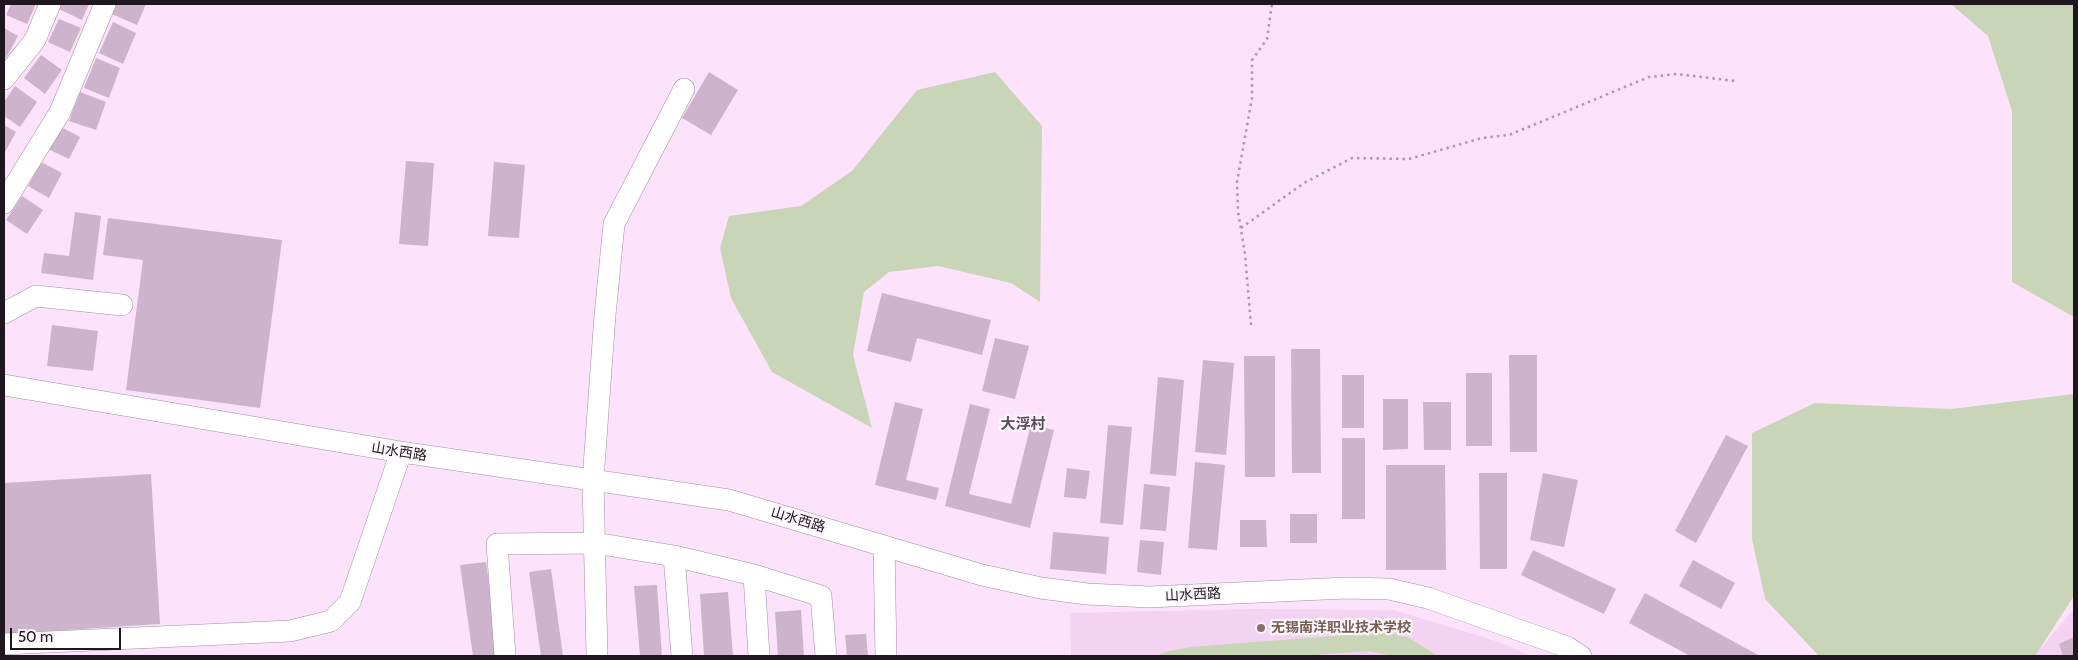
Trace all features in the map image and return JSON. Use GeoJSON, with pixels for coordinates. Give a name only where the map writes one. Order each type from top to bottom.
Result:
{"type":"FeatureCollection","features":[{"type":"Feature","properties":{"kind":"street"},"geometry":{"type":"LineString","coordinates":[[4,79],[35,40],[50,4]]}},
{"type":"Feature","properties":{"kind":"street"},"geometry":{"type":"LineString","coordinates":[[4,203],[60,112],[105,4]]}},
{"type":"Feature","properties":{"kind":"street"},"geometry":{"type":"LineString","coordinates":[[597,656],[593,480],[605,314],[614,224],[684,89]]}},
{"type":"Feature","properties":{"kind":"street"},"geometry":{"type":"LineString","coordinates":[[4,313],[36,296],[122,305]]}},
{"type":"Feature","properties":{"kind":"street","name":"山水西路"},"geometry":{"type":"LineString","coordinates":[[4,385],[401,452],[729,500],[982,575],[1041,588],[1087,594],[1149,597],[1346,588],[1389,589],[1437,602],[1567,648],[1582,656]]}},
{"type":"Feature","properties":{"kind":"street"},"geometry":{"type":"LineString","coordinates":[[4,644],[290,632],[332,621],[350,602],[401,452]]}},
{"type":"Feature","properties":{"kind":"street"},"geometry":{"type":"LineString","coordinates":[[505,656],[497,544],[594,543],[674,556],[754,575],[821,596],[826,656]]}},
{"type":"Feature","properties":{"kind":"street"},"geometry":{"type":"LineString","coordinates":[[884,546],[886,656]]}},
{"type":"Feature","properties":{"kind":"street"},"geometry":{"type":"LineString","coordinates":[[674,556],[682,656]]}},
{"type":"Feature","properties":{"kind":"street"},"geometry":{"type":"LineString","coordinates":[[754,575],[759,656]]}},
{"type":"Feature","properties":{"kind":"path"},"geometry":{"type":"LineString","coordinates":[[1251,326],[1237,182],[1252,98],[1252,60],[1267,39],[1272,4]]}},
{"type":"Feature","properties":{"kind":"path"},"geometry":{"type":"LineString","coordinates":[[1241,228],[1304,183],[1352,158],[1409,159],[1482,138],[1509,135],[1649,77],[1676,74],[1735,81]]}},
{"type":"Feature","properties":{"kind":"shaded area","name":"无锡南洋职业技术学校"},"geometry":{"type":"Polygon","coordinates":[[[1252,609],[1394,610],[1499,642],[1531,656],[1071,656],[1070,613],[1252,609]]]}},
{"type":"Feature","properties":{"kind":"shaded area"},"geometry":{"type":"Polygon","coordinates":[[[2074,609],[2074,656],[2034,656],[2074,609]]]}},
{"type":"Feature","properties":{"kind":"green space"},"geometry":{"type":"Polygon","coordinates":[[[1951,4],[2074,4],[2074,317],[2012,282],[2012,111],[1988,36],[1951,4]]]}},
{"type":"Feature","properties":{"kind":"green space"},"geometry":{"type":"Polygon","coordinates":[[[995,72],[1042,126],[1040,302],[1011,283],[938,266],[889,272],[864,292],[853,355],[872,428],[772,372],[731,298],[720,248],[729,216],[801,206],[852,171],[917,90],[995,72]]]}},
{"type":"Feature","properties":{"kind":"green space"},"geometry":{"type":"Polygon","coordinates":[[[2074,394],[2074,596],[2035,656],[1819,656],[1765,599],[1752,539],[1752,433],[1815,403],[1951,409],[2074,394]]]}},
{"type":"Feature","properties":{"kind":"green space"},"geometry":{"type":"Polygon","coordinates":[[[1386,632],[1409,638],[1438,656],[1394,656],[1369,651],[1298,656],[1155,656],[1191,647],[1386,632]]]}},
{"type":"Feature","properties":{"kind":"building"},"geometry":{"type":"Polygon","coordinates":[[[11,4],[36,4],[27,24],[6,15],[11,4]]]}},
{"type":"Feature","properties":{"kind":"building"},"geometry":{"type":"Polygon","coordinates":[[[61,4],[89,4],[82,20],[59,9],[61,4]]]}},
{"type":"Feature","properties":{"kind":"building"},"geometry":{"type":"Polygon","coordinates":[[[116,4],[146,4],[137,25],[112,14],[116,4]]]}},
{"type":"Feature","properties":{"kind":"building"},"geometry":{"type":"Polygon","coordinates":[[[59,19],[81,28],[70,52],[48,42],[59,19]]]}},
{"type":"Feature","properties":{"kind":"building"},"geometry":{"type":"Polygon","coordinates":[[[113,22],[136,33],[123,64],[99,53],[113,22]]]}},
{"type":"Feature","properties":{"kind":"building"},"geometry":{"type":"Polygon","coordinates":[[[4,28],[18,36],[6,58],[4,57],[4,28]]]}},
{"type":"Feature","properties":{"kind":"building"},"geometry":{"type":"Polygon","coordinates":[[[41,55],[62,70],[45,94],[24,78],[41,55]]]}},
{"type":"Feature","properties":{"kind":"building"},"geometry":{"type":"Polygon","coordinates":[[[96,58],[120,68],[109,98],[84,88],[96,58]]]}},
{"type":"Feature","properties":{"kind":"building"},"geometry":{"type":"Polygon","coordinates":[[[709,72],[738,90],[711,135],[682,118],[709,72]]]}},
{"type":"Feature","properties":{"kind":"building"},"geometry":{"type":"Polygon","coordinates":[[[15,86],[37,102],[20,127],[4,116],[4,102],[15,86]]]}},
{"type":"Feature","properties":{"kind":"building"},"geometry":{"type":"Polygon","coordinates":[[[80,92],[106,102],[96,130],[69,121],[80,92]]]}},
{"type":"Feature","properties":{"kind":"building"},"geometry":{"type":"Polygon","coordinates":[[[4,125],[16,132],[4,154],[4,125]]]}},
{"type":"Feature","properties":{"kind":"building"},"geometry":{"type":"Polygon","coordinates":[[[59,126],[80,137],[69,159],[48,149],[59,126]]]}},
{"type":"Feature","properties":{"kind":"building"},"geometry":{"type":"Polygon","coordinates":[[[406,161],[434,163],[428,246],[399,244],[406,161]]]}},
{"type":"Feature","properties":{"kind":"building"},"geometry":{"type":"Polygon","coordinates":[[[41,162],[62,173],[49,198],[28,186],[41,162]]]}},
{"type":"Feature","properties":{"kind":"building"},"geometry":{"type":"Polygon","coordinates":[[[494,162],[525,165],[519,238],[488,236],[494,162]]]}},
{"type":"Feature","properties":{"kind":"building"},"geometry":{"type":"Polygon","coordinates":[[[22,196],[43,210],[27,234],[6,220],[22,196]]]}},
{"type":"Feature","properties":{"kind":"building"},"geometry":{"type":"Polygon","coordinates":[[[75,212],[101,216],[93,280],[41,273],[44,253],[69,256],[75,212]]]}},
{"type":"Feature","properties":{"kind":"building"},"geometry":{"type":"Polygon","coordinates":[[[108,218],[282,240],[260,408],[126,390],[143,260],[103,255],[108,218]]]}},
{"type":"Feature","properties":{"kind":"building"},"geometry":{"type":"Polygon","coordinates":[[[882,293],[991,320],[982,355],[917,338],[911,362],[867,351],[882,293]]]}},
{"type":"Feature","properties":{"kind":"building"},"geometry":{"type":"Polygon","coordinates":[[[52,325],[98,331],[93,371],[47,366],[52,325]]]}},
{"type":"Feature","properties":{"kind":"building"},"geometry":{"type":"Polygon","coordinates":[[[995,338],[1029,346],[1015,399],[982,391],[995,338]]]}},
{"type":"Feature","properties":{"kind":"building"},"geometry":{"type":"Polygon","coordinates":[[[1291,349],[1320,349],[1321,473],[1292,473],[1291,349]]]}},
{"type":"Feature","properties":{"kind":"building"},"geometry":{"type":"Polygon","coordinates":[[[1509,355],[1537,355],[1537,452],[1510,452],[1509,355]]]}},
{"type":"Feature","properties":{"kind":"building"},"geometry":{"type":"Polygon","coordinates":[[[1244,356],[1275,356],[1275,477],[1245,477],[1244,356]]]}},
{"type":"Feature","properties":{"kind":"building"},"geometry":{"type":"Polygon","coordinates":[[[1203,360],[1234,363],[1226,455],[1195,452],[1203,360]]]}},
{"type":"Feature","properties":{"kind":"building"},"geometry":{"type":"Polygon","coordinates":[[[1466,373],[1492,373],[1492,446],[1466,446],[1466,373]]]}},
{"type":"Feature","properties":{"kind":"building"},"geometry":{"type":"Polygon","coordinates":[[[1342,375],[1364,375],[1364,428],[1342,428],[1342,375]]]}},
{"type":"Feature","properties":{"kind":"building"},"geometry":{"type":"Polygon","coordinates":[[[1158,377],[1184,380],[1176,476],[1150,474],[1158,377]]]}},
{"type":"Feature","properties":{"kind":"building"},"geometry":{"type":"Polygon","coordinates":[[[1383,399],[1408,399],[1408,449],[1383,450],[1383,399]]]}},
{"type":"Feature","properties":{"kind":"building"},"geometry":{"type":"Polygon","coordinates":[[[895,402],[923,409],[906,480],[939,488],[936,500],[875,485],[895,402]]]}},
{"type":"Feature","properties":{"kind":"building"},"geometry":{"type":"Polygon","coordinates":[[[1423,402],[1451,402],[1451,450],[1424,450],[1423,402]]]}},
{"type":"Feature","properties":{"kind":"building"},"geometry":{"type":"Polygon","coordinates":[[[970,404],[990,409],[969,494],[1011,504],[1031,424],[1054,430],[1030,528],[945,506],[970,404]]]}},
{"type":"Feature","properties":{"kind":"building"},"geometry":{"type":"Polygon","coordinates":[[[1108,425],[1132,427],[1123,525],[1100,523],[1108,425]]]}},
{"type":"Feature","properties":{"kind":"building"},"geometry":{"type":"Polygon","coordinates":[[[1726,435],[1748,446],[1696,543],[1675,531],[1726,435]]]}},
{"type":"Feature","properties":{"kind":"building"},"geometry":{"type":"Polygon","coordinates":[[[1342,438],[1365,438],[1365,519],[1342,519],[1342,438]]]}},
{"type":"Feature","properties":{"kind":"building"},"geometry":{"type":"Polygon","coordinates":[[[1195,462],[1225,465],[1217,550],[1188,548],[1195,462]]]}},
{"type":"Feature","properties":{"kind":"building"},"geometry":{"type":"Polygon","coordinates":[[[1386,465],[1445,465],[1446,570],[1386,570],[1386,465]]]}},
{"type":"Feature","properties":{"kind":"building"},"geometry":{"type":"Polygon","coordinates":[[[1067,468],[1090,471],[1086,499],[1064,497],[1067,468]]]}},
{"type":"Feature","properties":{"kind":"building"},"geometry":{"type":"Polygon","coordinates":[[[1479,473],[1507,473],[1507,569],[1480,569],[1479,473]]]}},
{"type":"Feature","properties":{"kind":"building"},"geometry":{"type":"Polygon","coordinates":[[[1543,473],[1578,480],[1564,547],[1530,540],[1543,473]]]}},
{"type":"Feature","properties":{"kind":"building"},"geometry":{"type":"Polygon","coordinates":[[[151,474],[160,624],[4,634],[4,483],[151,474]]]}},
{"type":"Feature","properties":{"kind":"building"},"geometry":{"type":"Polygon","coordinates":[[[1144,484],[1170,487],[1166,531],[1140,529],[1144,484]]]}},
{"type":"Feature","properties":{"kind":"building"},"geometry":{"type":"Polygon","coordinates":[[[1290,514],[1317,514],[1317,543],[1290,543],[1290,514]]]}},
{"type":"Feature","properties":{"kind":"building"},"geometry":{"type":"Polygon","coordinates":[[[1240,520],[1266,520],[1267,547],[1240,547],[1240,520]]]}},
{"type":"Feature","properties":{"kind":"building"},"geometry":{"type":"Polygon","coordinates":[[[1053,532],[1109,537],[1106,574],[1050,569],[1053,532]]]}},
{"type":"Feature","properties":{"kind":"building"},"geometry":{"type":"Polygon","coordinates":[[[1140,540],[1164,542],[1161,575],[1137,572],[1140,540]]]}},
{"type":"Feature","properties":{"kind":"building"},"geometry":{"type":"Polygon","coordinates":[[[1533,550],[1616,589],[1604,614],[1521,575],[1533,550]]]}},
{"type":"Feature","properties":{"kind":"building"},"geometry":{"type":"Polygon","coordinates":[[[1693,560],[1735,583],[1721,609],[1679,586],[1693,560]]]}},
{"type":"Feature","properties":{"kind":"building"},"geometry":{"type":"Polygon","coordinates":[[[486,562],[499,656],[473,656],[460,565],[486,562]]]}},
{"type":"Feature","properties":{"kind":"building"},"geometry":{"type":"Polygon","coordinates":[[[551,569],[563,656],[541,656],[529,572],[551,569]]]}},
{"type":"Feature","properties":{"kind":"building"},"geometry":{"type":"Polygon","coordinates":[[[657,585],[662,656],[640,656],[634,586],[657,585]]]}},
{"type":"Feature","properties":{"kind":"building"},"geometry":{"type":"Polygon","coordinates":[[[728,592],[733,656],[704,656],[700,594],[728,592]]]}},
{"type":"Feature","properties":{"kind":"building"},"geometry":{"type":"Polygon","coordinates":[[[1645,593],[1760,656],[1690,656],[1629,623],[1645,593]]]}},
{"type":"Feature","properties":{"kind":"building"},"geometry":{"type":"Polygon","coordinates":[[[801,610],[804,656],[778,656],[775,612],[801,610]]]}},
{"type":"Feature","properties":{"kind":"building"},"geometry":{"type":"Polygon","coordinates":[[[866,634],[868,656],[847,656],[845,635],[866,634]]]}},
{"type":"Feature","properties":{"kind":"building"},"geometry":{"type":"Polygon","coordinates":[[[2074,637],[2074,656],[2063,656],[2059,644],[2074,637]]]}},
{"type":"Feature","properties":{"kind":"place","name":"无锡南洋职业技术学校"},"geometry":{"type":"Point","coordinates":[1261,628]}},
{"type":"Feature","properties":{"kind":"district","name":"大浮村"},"geometry":{"type":"Point","coordinates":[1023,425]}}]}
